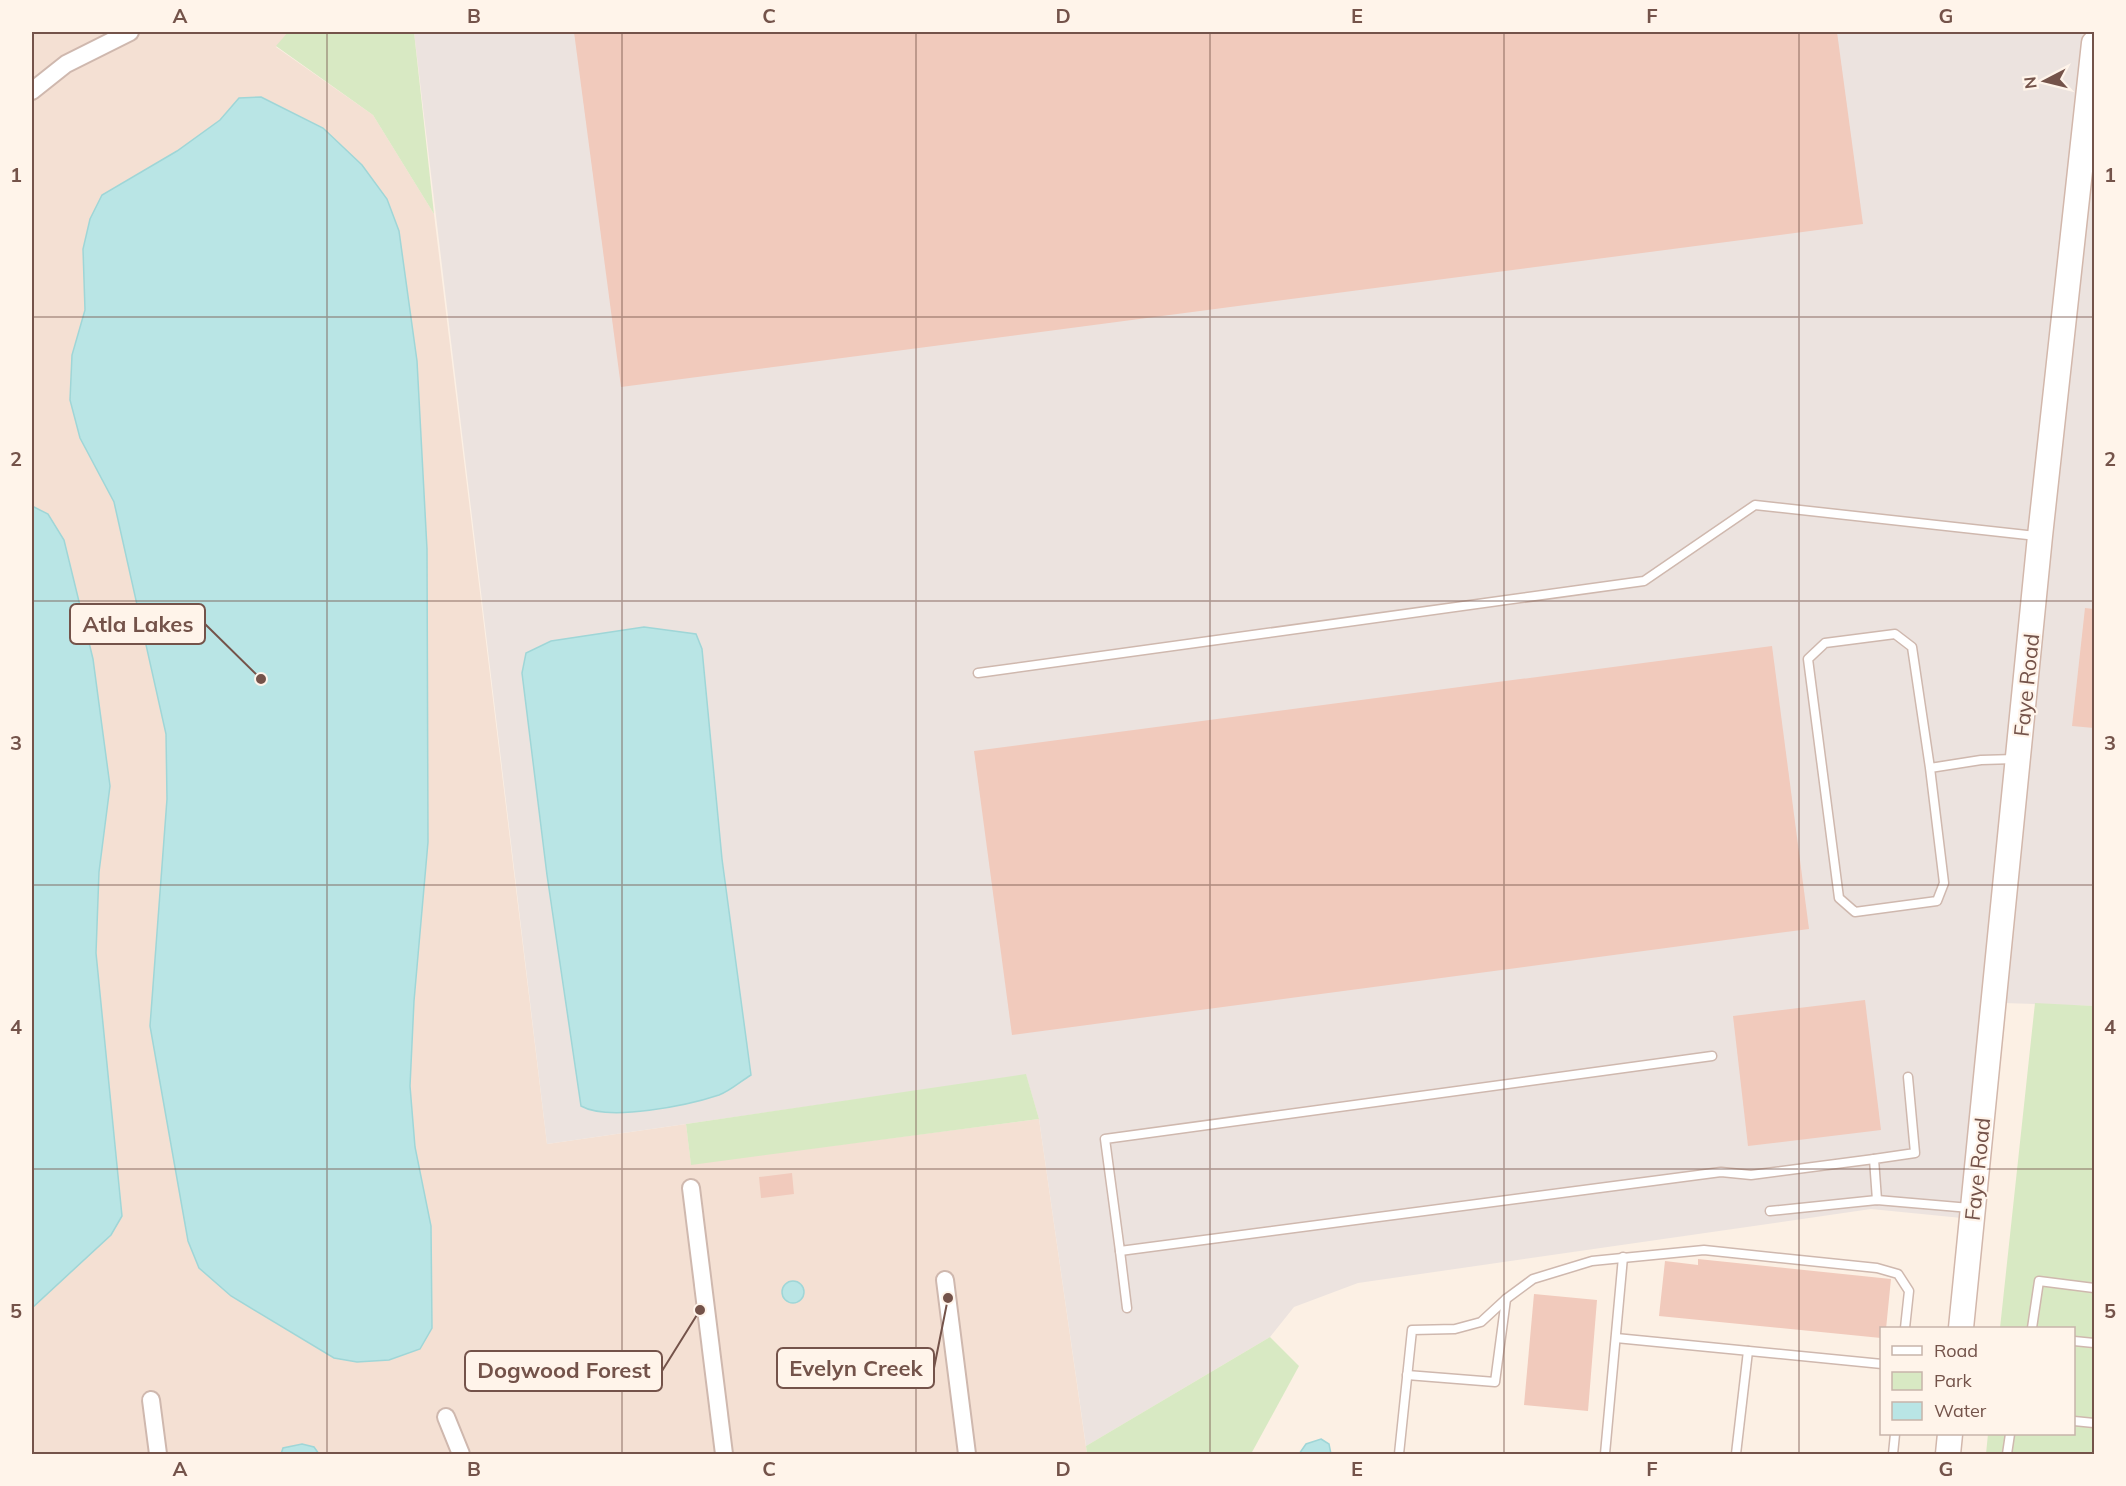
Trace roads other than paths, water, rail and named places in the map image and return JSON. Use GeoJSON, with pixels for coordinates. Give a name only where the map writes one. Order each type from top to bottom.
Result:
{"type":"FeatureCollection","features":[{"type":"Feature","properties":{"kind":"street"},"geometry":{"type":"LineString","coordinates":[[32,91],[66,64],[130,32]]}},
{"type":"Feature","properties":{"kind":"street","name":"Faye Road"},"geometry":{"type":"LineString","coordinates":[[1961,1327],[2040,536],[2094,43]]}},
{"type":"Feature","properties":{"kind":"street"},"geometry":{"type":"LineString","coordinates":[[691,1188],[724,1455]]}},
{"type":"Feature","properties":{"kind":"street"},"geometry":{"type":"LineString","coordinates":[[945,1280],[967,1455]]}},
{"type":"Feature","properties":{"kind":"street"},"geometry":{"type":"LineString","coordinates":[[151,1400],[158,1455]]}},
{"type":"Feature","properties":{"kind":"street"},"geometry":{"type":"LineString","coordinates":[[446,1418],[461,1455]]}},
{"type":"Feature","properties":{"kind":"street"},"geometry":{"type":"LineString","coordinates":[[1948,1455],[1950,1435]]}},
{"type":"Feature","properties":{"kind":"lane"},"geometry":{"type":"LineString","coordinates":[[978,673],[1644,581],[1755,505],[2040,536]]}},
{"type":"Feature","properties":{"kind":"lane"},"geometry":{"type":"LineString","coordinates":[[1895,634],[1912,647],[1930,768],[1944,883],[1937,901],[1855,912],[1839,898],[1808,659],[1825,643],[1895,634]]}},
{"type":"Feature","properties":{"kind":"lane"},"geometry":{"type":"LineString","coordinates":[[1930,768],[1981,760],[2018,759]]}},
{"type":"Feature","properties":{"kind":"lane"},"geometry":{"type":"LineString","coordinates":[[1127,1308],[1105,1139],[1712,1056]]}},
{"type":"Feature","properties":{"kind":"lane"},"geometry":{"type":"LineString","coordinates":[[1120,1251],[1721,1172],[1751,1176],[1915,1153],[1908,1077]]}},
{"type":"Feature","properties":{"kind":"lane"},"geometry":{"type":"LineString","coordinates":[[1874,1159],[1877,1200]]}},
{"type":"Feature","properties":{"kind":"lane"},"geometry":{"type":"LineString","coordinates":[[1770,1211],[1877,1200],[1973,1208]]}},
{"type":"Feature","properties":{"kind":"lane"},"geometry":{"type":"LineString","coordinates":[[1399,1455],[1412,1330],[1455,1329],[1481,1322],[1533,1279],[1592,1261],[1704,1250],[1877,1268],[1898,1274],[1909,1291],[1905,1327]]}},
{"type":"Feature","properties":{"kind":"lane"},"geometry":{"type":"LineString","coordinates":[[1605,1455],[1623,1257]]}},
{"type":"Feature","properties":{"kind":"lane"},"geometry":{"type":"LineString","coordinates":[[2032,1327],[2039,1281],[2094,1288]]}},
{"type":"Feature","properties":{"kind":"lane"},"geometry":{"type":"LineString","coordinates":[[1407,1375],[1495,1382],[1506,1299]]}},
{"type":"Feature","properties":{"kind":"lane"},"geometry":{"type":"LineString","coordinates":[[1616,1338],[1880,1364]]}},
{"type":"Feature","properties":{"kind":"lane"},"geometry":{"type":"LineString","coordinates":[[2075,1341],[2094,1343]]}},
{"type":"Feature","properties":{"kind":"lane"},"geometry":{"type":"LineString","coordinates":[[1736,1455],[1748,1351]]}},
{"type":"Feature","properties":{"kind":"lane"},"geometry":{"type":"LineString","coordinates":[[2075,1420],[2094,1423]]}},
{"type":"Feature","properties":{"kind":"lane"},"geometry":{"type":"LineString","coordinates":[[1893,1455],[1895,1435]]}},
{"type":"Feature","properties":{"kind":"lane"},"geometry":{"type":"LineString","coordinates":[[2007,1455],[2010,1435]]}},
{"type":"Feature","properties":{"kind":"water"},"geometry":{"type":"Polygon","coordinates":[[[261,97],[323,128],[362,165],[387,199],[399,231],[417,361],[427,549],[428,842],[414,1001],[410,1086],[415,1147],[431,1226],[432,1328],[420,1349],[389,1360],[357,1362],[334,1358],[231,1296],[199,1268],[188,1241],[150,1026],[167,799],[166,734],[114,502],[80,438],[70,400],[72,355],[85,310],[83,249],[90,219],[102,195],[177,151],[220,120],[239,98],[261,97]]]}},
{"type":"Feature","properties":{"kind":"water"},"geometry":{"type":"Polygon","coordinates":[[[32,506],[48,514],[64,540],[93,659],[110,786],[99,872],[96,953],[122,1216],[111,1235],[32,1308],[32,506]]]}},
{"type":"Feature","properties":{"kind":"water"},"geometry":{"type":"Polygon","coordinates":[[[644,627],[696,634],[702,649],[722,859],[751,1075],[723,1093],[706,1099],[649,1110],[594,1111],[581,1106],[547,875],[522,673],[526,653],[551,641],[644,627]]]}},
{"type":"Feature","properties":{"kind":"water"},"geometry":{"type":"Polygon","coordinates":[[[793,1281],[801,1284],[804,1292],[801,1300],[793,1303],[785,1300],[782,1292],[785,1284],[793,1281]]]}},
{"type":"Feature","properties":{"kind":"water"},"geometry":{"type":"Polygon","coordinates":[[[1321,1439],[1329,1444],[1331,1454],[1299,1454],[1306,1444],[1321,1439]]]}},
{"type":"Feature","properties":{"kind":"water"},"geometry":{"type":"Polygon","coordinates":[[[302,1444],[314,1447],[319,1454],[281,1454],[283,1448],[302,1444]]]}},
{"type":"Feature","properties":{"kind":"place","name":"Atla Lakes"},"geometry":{"type":"Point","coordinates":[261,679]}},
{"type":"Feature","properties":{"kind":"place","name":"Evelyn Creek"},"geometry":{"type":"Point","coordinates":[948,1298]}},
{"type":"Feature","properties":{"kind":"place","name":"Dogwood Forest"},"geometry":{"type":"Point","coordinates":[700,1310]}}]}
